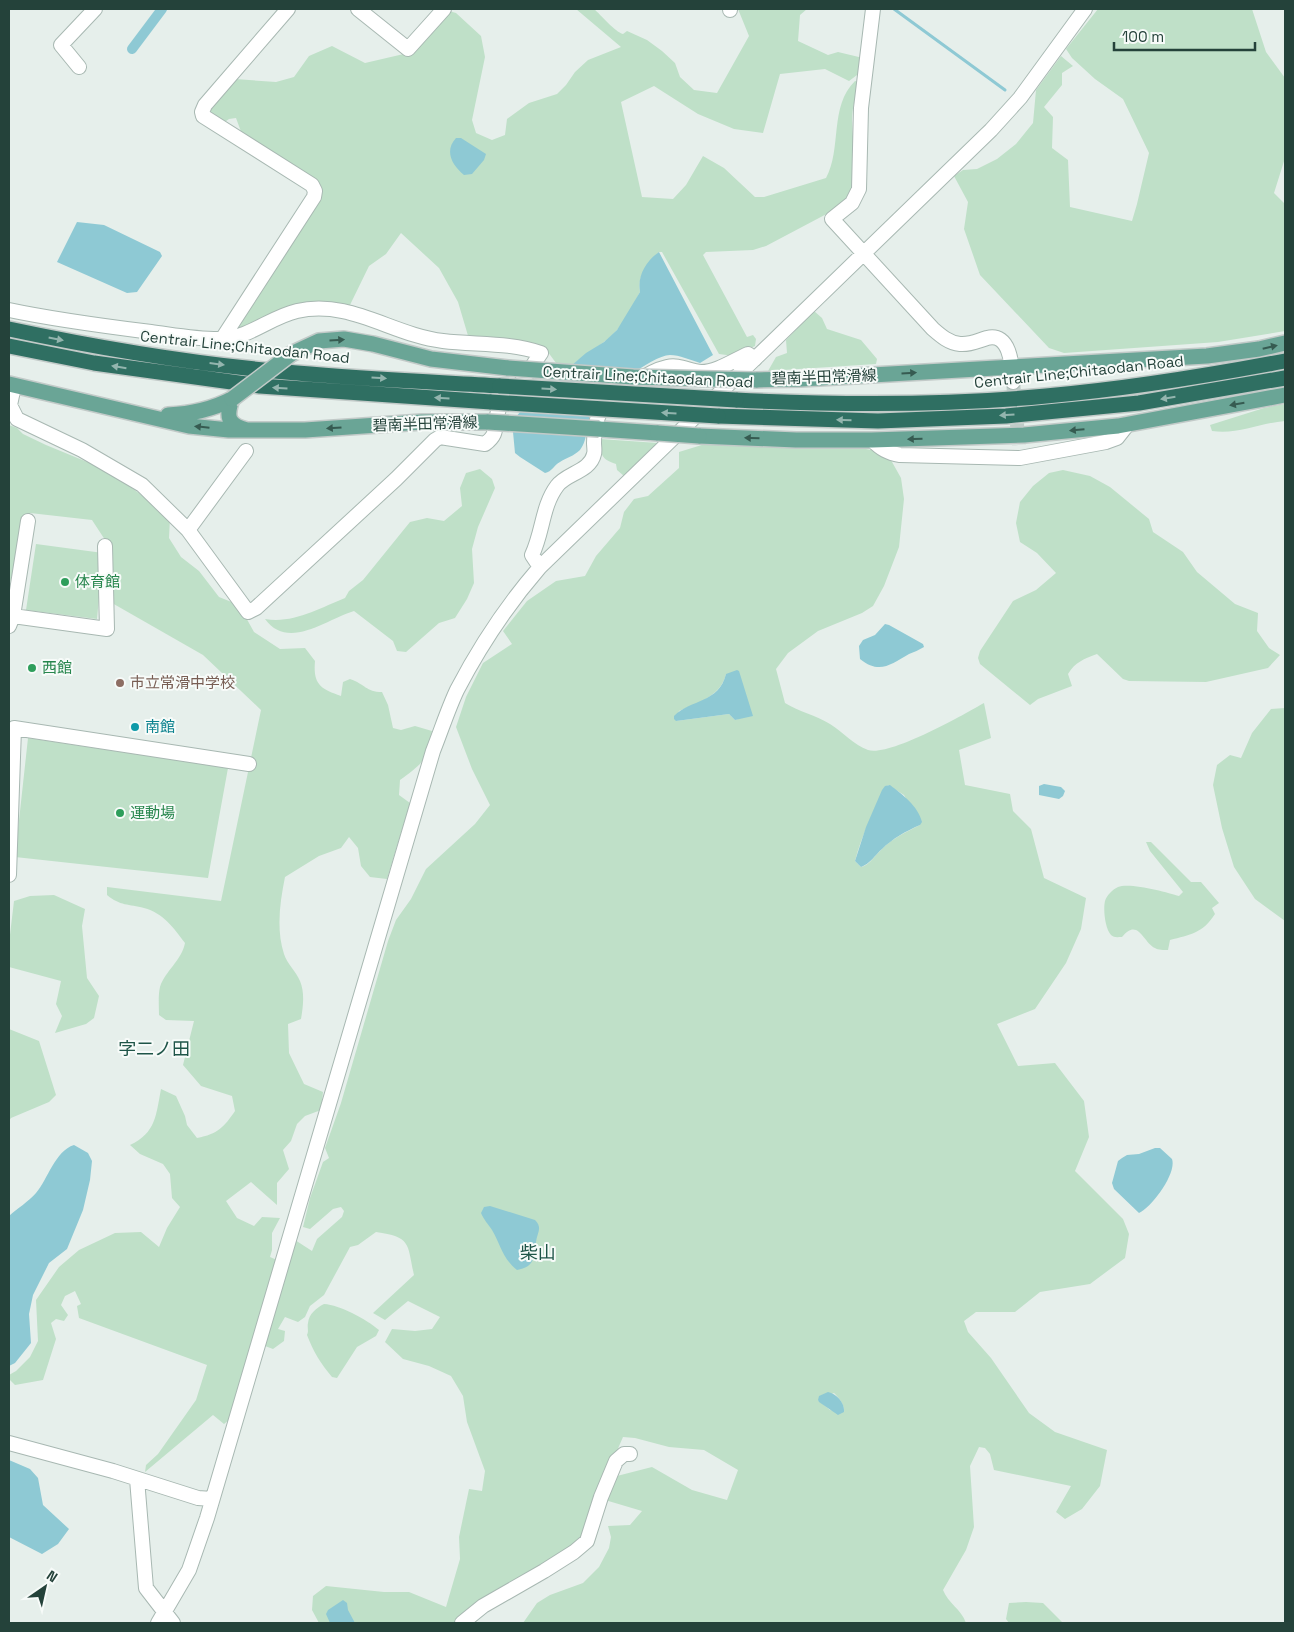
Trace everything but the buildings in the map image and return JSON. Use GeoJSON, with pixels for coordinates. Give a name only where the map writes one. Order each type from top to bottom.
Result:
{"type":"FeatureCollection","features":[{"type":"Feature","properties":{"kind":"highway","name":"Centrair Line;Chitaodan Road"},"geometry":{"type":"LineString","coordinates":[[9,329],[96,347],[297,373],[822,404],[937,403],[1017,398],[1122,388],[1216,374],[1285,361]]}},
{"type":"Feature","properties":{"kind":"highway"},"geometry":{"type":"LineString","coordinates":[[9,346],[94,363],[260,386],[718,416],[878,420],[1006,416],[1139,403],[1285,378]]}},
{"type":"Feature","properties":{"kind":"main road","name":"碧南半田常滑線"},"geometry":{"type":"LineString","coordinates":[[144,415],[189,414],[210,409],[232,399],[291,354],[319,341],[344,340],[373,344],[431,359],[508,368],[633,377],[756,380],[1013,375],[1207,356],[1259,349],[1285,343]]}},
{"type":"Feature","properties":{"kind":"main road","name":"碧南半田常滑線"},"geometry":{"type":"LineString","coordinates":[[12,385],[189,426],[250,431],[305,430],[422,422],[488,422],[699,436],[796,440],[872,440],[1024,435],[1128,424],[1285,395]]}},
{"type":"Feature","properties":{"kind":"main road"},"geometry":{"type":"LineString","coordinates":[[232,399],[228,416],[236,426],[250,431]]}},
{"type":"Feature","properties":{"kind":"street"},"geometry":{"type":"LineString","coordinates":[[79,67],[60,45],[95,9]]}},
{"type":"Feature","properties":{"kind":"street"},"geometry":{"type":"LineString","coordinates":[[222,339],[314,197],[315,191],[312,185],[203,116],[202,112],[288,9]]}},
{"type":"Feature","properties":{"kind":"street"},"geometry":{"type":"LineString","coordinates":[[358,9],[408,49],[444,9]]}},
{"type":"Feature","properties":{"kind":"street"},"geometry":{"type":"LineString","coordinates":[[873,9],[861,108],[859,189],[852,203],[832,218],[932,329],[944,339],[958,344],[976,343],[987,338],[998,339],[1009,350],[1013,375]]}},
{"type":"Feature","properties":{"kind":"street"},"geometry":{"type":"LineString","coordinates":[[165,1620],[195,1554],[212,1499],[433,751],[456,692],[494,625],[518,592],[540,567],[991,130],[1020,98],[1085,9]]}},
{"type":"Feature","properties":{"kind":"street"},"geometry":{"type":"LineString","coordinates":[[9,310],[88,324],[222,339],[244,335],[268,322],[297,311],[324,309],[346,311],[405,333],[443,341],[500,344],[528,348],[541,353],[515,392],[501,405],[498,411],[496,432],[490,440],[485,444],[440,437],[435,440],[396,479],[253,611],[248,612],[188,530],[142,485],[82,450],[17,419],[10,405],[12,385]]}},
{"type":"Feature","properties":{"kind":"street"},"geometry":{"type":"LineString","coordinates":[[540,567],[532,555],[546,505],[558,484],[568,476],[587,466],[594,455],[597,419],[600,413],[640,380],[657,370],[679,366],[702,372],[714,369],[748,354],[755,359]]}},
{"type":"Feature","properties":{"kind":"street"},"geometry":{"type":"LineString","coordinates":[[872,440],[889,454],[900,455],[1020,451],[1106,442],[1117,438],[1128,424]]}},
{"type":"Feature","properties":{"kind":"street"},"geometry":{"type":"LineString","coordinates":[[188,530],[246,451]]}},
{"type":"Feature","properties":{"kind":"street"},"geometry":{"type":"LineString","coordinates":[[28,521],[11,621],[107,629],[105,546]]}},
{"type":"Feature","properties":{"kind":"street"},"geometry":{"type":"LineString","coordinates":[[9,875],[14,728],[250,764]]}},
{"type":"Feature","properties":{"kind":"street"},"geometry":{"type":"LineString","coordinates":[[9,1443],[198,1498],[212,1499]]}},
{"type":"Feature","properties":{"kind":"street"},"geometry":{"type":"LineString","coordinates":[[462,1623],[484,1606],[544,1571],[574,1552],[587,1541],[600,1497],[616,1461],[624,1454],[630,1454]]}},
{"type":"Feature","properties":{"kind":"street"},"geometry":{"type":"LineString","coordinates":[[137,1479],[146,1588],[165,1620]]}},
{"type":"Feature","properties":{"kind":"green space"},"geometry":{"type":"Polygon","coordinates":[[[576,9],[594,9],[620,33],[623,34],[627,31],[647,40],[675,63],[680,77],[694,90],[717,93],[749,36],[738,9],[807,9],[800,15],[798,41],[828,55],[838,52],[863,58],[861,72],[849,81],[825,69],[780,74],[763,133],[734,129],[698,114],[654,86],[621,102],[642,197],[673,199],[686,185],[703,156],[724,168],[755,197],[764,197],[826,178],[834,154],[842,103],[847,91],[855,81],[860,82],[852,115],[855,156],[854,179],[851,190],[845,200],[836,209],[766,246],[753,250],[706,252],[703,255],[747,337],[753,335],[756,339],[755,346],[734,356],[719,354],[662,252],[659,252],[644,270],[640,280],[640,292],[620,326],[607,340],[572,365],[556,363],[545,348],[509,338],[469,339],[458,302],[439,268],[401,233],[386,254],[369,266],[349,307],[324,304],[242,332],[235,325],[317,197],[243,137],[236,118],[229,119],[222,124],[205,113],[235,79],[276,82],[294,77],[309,56],[332,46],[365,63],[408,53],[449,11],[456,13],[481,36],[485,57],[472,120],[476,133],[492,140],[505,135],[507,119],[529,103],[557,94],[575,72],[588,60],[621,47],[576,9]]]}},
{"type":"Feature","properties":{"kind":"green space"},"geometry":{"type":"Polygon","coordinates":[[[1098,9],[1252,9],[1266,52],[1285,78],[1285,158],[1274,193],[1285,204],[1285,331],[1218,342],[1064,353],[1049,348],[980,275],[964,229],[968,202],[954,176],[963,170],[977,169],[997,159],[1016,144],[1033,123],[1036,90],[1061,56],[1073,66],[1062,73],[1062,85],[1044,107],[1053,117],[1052,148],[1068,160],[1070,207],[1132,221],[1149,153],[1123,99],[1095,79],[1072,58],[1066,49],[1098,9]]]}},
{"type":"Feature","properties":{"kind":"green space"},"geometry":{"type":"Polygon","coordinates":[[[814,311],[822,318],[827,329],[861,340],[877,359],[876,364],[768,371],[776,357],[787,353],[786,340],[814,311]]]}},
{"type":"Feature","properties":{"kind":"green space"},"geometry":{"type":"Polygon","coordinates":[[[1285,404],[1285,421],[1221,432],[1212,431],[1210,425],[1264,408],[1285,404]]]}},
{"type":"Feature","properties":{"kind":"green space"},"geometry":{"type":"Polygon","coordinates":[[[9,425],[46,445],[97,466],[132,488],[166,514],[170,518],[169,538],[181,557],[199,571],[219,597],[239,605],[254,632],[280,649],[305,648],[315,661],[315,675],[323,688],[341,696],[343,682],[350,679],[372,691],[382,692],[388,705],[393,728],[401,730],[415,726],[432,731],[429,748],[423,760],[414,770],[400,780],[399,795],[410,803],[387,879],[370,877],[361,866],[358,848],[349,837],[341,848],[319,856],[285,877],[280,916],[280,935],[285,958],[300,981],[303,995],[301,1019],[288,1024],[289,1053],[304,1084],[323,1092],[321,1110],[305,1116],[297,1124],[291,1141],[283,1150],[289,1169],[277,1183],[277,1205],[251,1182],[226,1201],[237,1218],[254,1226],[262,1217],[280,1218],[272,1233],[270,1257],[277,1260],[230,1419],[224,1424],[213,1415],[145,1472],[146,1465],[158,1454],[196,1400],[207,1365],[79,1318],[77,1306],[81,1304],[75,1291],[65,1296],[61,1305],[68,1315],[64,1321],[56,1319],[51,1323],[56,1339],[43,1380],[15,1385],[9,1379],[9,1375],[16,1371],[30,1357],[38,1341],[36,1300],[59,1267],[79,1250],[115,1233],[141,1232],[159,1247],[167,1228],[180,1207],[172,1198],[170,1174],[163,1164],[140,1154],[130,1145],[139,1140],[150,1129],[156,1115],[161,1089],[176,1096],[187,1125],[197,1138],[220,1129],[235,1111],[232,1096],[201,1086],[183,1065],[194,1021],[166,1020],[159,1015],[159,997],[162,981],[181,955],[185,943],[157,913],[116,901],[107,895],[107,887],[221,901],[261,710],[203,655],[112,603],[111,549],[92,520],[30,513],[9,586],[9,425]]]}},
{"type":"Feature","properties":{"kind":"green space"},"geometry":{"type":"Polygon","coordinates":[[[600,439],[658,443],[624,476],[617,470],[616,464],[607,460],[602,455],[600,439]]]}},
{"type":"Feature","properties":{"kind":"green space"},"geometry":{"type":"Polygon","coordinates":[[[705,444],[866,449],[887,453],[901,478],[904,499],[899,547],[884,586],[873,606],[862,613],[818,631],[788,653],[776,669],[785,703],[825,721],[863,748],[878,750],[892,747],[926,734],[984,703],[991,738],[959,750],[965,785],[1010,794],[1013,811],[1031,829],[1044,878],[1086,898],[1081,929],[1066,963],[1035,1009],[997,1024],[1018,1066],[1055,1063],[1084,1101],[1089,1137],[1075,1171],[1123,1219],[1129,1234],[1125,1258],[1090,1284],[1040,1292],[1015,1312],[976,1312],[964,1321],[968,1332],[991,1358],[1029,1413],[1055,1432],[1107,1450],[1100,1486],[1082,1509],[1065,1519],[1056,1512],[1071,1486],[994,1470],[990,1454],[985,1448],[979,1447],[970,1466],[974,1527],[966,1550],[943,1590],[966,1623],[523,1623],[537,1603],[550,1595],[583,1583],[599,1567],[609,1548],[611,1537],[608,1526],[630,1525],[642,1511],[605,1500],[613,1477],[652,1467],[692,1490],[727,1500],[738,1470],[704,1450],[669,1447],[635,1438],[623,1437],[599,1492],[585,1540],[457,1623],[319,1623],[312,1610],[313,1596],[326,1586],[384,1592],[409,1592],[446,1607],[460,1559],[459,1537],[469,1489],[482,1491],[485,1471],[467,1422],[463,1396],[451,1376],[429,1366],[403,1359],[385,1342],[392,1329],[415,1331],[432,1329],[440,1317],[408,1301],[385,1320],[373,1313],[414,1275],[406,1244],[396,1236],[376,1232],[358,1245],[350,1247],[324,1295],[310,1306],[305,1317],[298,1322],[285,1317],[278,1329],[285,1331],[284,1341],[273,1349],[265,1346],[295,1240],[312,1251],[317,1239],[342,1217],[344,1211],[341,1207],[333,1209],[310,1229],[303,1227],[310,1198],[323,1162],[329,1158],[325,1148],[341,1103],[388,941],[396,920],[411,899],[426,869],[475,824],[490,805],[472,769],[456,727],[466,697],[483,663],[512,644],[503,631],[527,601],[556,581],[585,576],[596,556],[620,528],[624,512],[634,499],[648,496],[679,468],[679,452],[705,444]],[[726,674],[723,682],[714,693],[701,702],[679,711],[676,721],[729,714],[735,720],[738,719],[726,674]],[[888,785],[869,822],[855,861],[861,867],[870,862],[879,851],[891,842],[920,825],[904,795],[888,785]],[[834,1393],[818,1400],[830,1410],[844,1412],[843,1404],[834,1393]]]}},
{"type":"Feature","properties":{"kind":"green space"},"geometry":{"type":"Polygon","coordinates":[[[480,469],[492,479],[495,488],[478,527],[472,549],[474,583],[455,618],[439,623],[406,652],[397,651],[393,641],[354,611],[296,633],[274,628],[265,619],[275,620],[296,617],[345,598],[349,591],[363,580],[410,522],[427,518],[444,521],[462,506],[460,488],[466,473],[480,469]]]}},
{"type":"Feature","properties":{"kind":"green space"},"geometry":{"type":"Polygon","coordinates":[[[1063,470],[1090,476],[1110,487],[1149,519],[1153,532],[1183,552],[1197,572],[1235,604],[1258,613],[1257,631],[1269,648],[1280,655],[1268,668],[1206,682],[1129,681],[1123,679],[1097,654],[1080,661],[1071,670],[1068,674],[1072,686],[1038,699],[1030,705],[980,664],[978,658],[980,651],[1013,601],[1036,590],[1056,573],[1037,553],[1020,542],[1016,523],[1020,502],[1033,486],[1049,473],[1063,470]]]}},
{"type":"Feature","properties":{"kind":"green space","name":"体育館"},"geometry":{"type":"Polygon","coordinates":[[[36,544],[103,553],[97,619],[26,610],[36,544]]]}},
{"type":"Feature","properties":{"kind":"green space"},"geometry":{"type":"Polygon","coordinates":[[[1285,708],[1285,921],[1255,899],[1234,867],[1222,828],[1213,785],[1217,765],[1230,755],[1241,758],[1252,733],[1271,709],[1285,708]]]}},
{"type":"Feature","properties":{"kind":"green space","name":"運動場"},"geometry":{"type":"Polygon","coordinates":[[[28,738],[228,768],[208,878],[15,857],[28,738]]]}},
{"type":"Feature","properties":{"kind":"green space"},"geometry":{"type":"Polygon","coordinates":[[[1146,842],[1151,842],[1191,882],[1201,882],[1219,903],[1212,908],[1215,914],[1206,925],[1190,935],[1170,940],[1168,950],[1155,948],[1140,933],[1132,929],[1122,937],[1113,937],[1106,924],[1104,914],[1105,901],[1110,893],[1118,887],[1139,887],[1179,896],[1183,892],[1150,851],[1146,842]]]}},
{"type":"Feature","properties":{"kind":"green space"},"geometry":{"type":"Polygon","coordinates":[[[54,895],[85,909],[82,926],[87,978],[99,996],[94,1018],[86,1024],[55,1033],[62,1016],[56,1004],[61,981],[9,967],[9,943],[14,901],[30,896],[54,895]]]}},
{"type":"Feature","properties":{"kind":"green space"},"geometry":{"type":"Polygon","coordinates":[[[9,1029],[39,1041],[56,1095],[49,1102],[11,1118],[9,1121],[9,1029]]]}},
{"type":"Feature","properties":{"kind":"green space"},"geometry":{"type":"Polygon","coordinates":[[[324,1304],[353,1313],[379,1330],[376,1336],[357,1347],[337,1378],[332,1377],[324,1367],[307,1335],[311,1314],[324,1304]]]}},
{"type":"Feature","properties":{"kind":"green space"},"geometry":{"type":"Polygon","coordinates":[[[1009,1603],[1043,1603],[1063,1623],[1009,1623],[1006,1619],[1009,1603]]]}},
{"type":"Feature","properties":{"kind":"water"},"geometry":{"type":"Polygon","coordinates":[[[456,138],[461,138],[486,154],[484,160],[472,174],[464,175],[451,158],[450,148],[456,138]]]}},
{"type":"Feature","properties":{"kind":"water"},"geometry":{"type":"Polygon","coordinates":[[[77,222],[104,225],[160,252],[162,256],[137,292],[127,293],[57,262],[77,222]]]}},
{"type":"Feature","properties":{"kind":"water"},"geometry":{"type":"Polygon","coordinates":[[[659,252],[713,355],[700,363],[670,355],[661,357],[628,377],[593,410],[585,441],[580,450],[545,473],[515,453],[513,432],[515,418],[536,393],[559,381],[572,365],[617,330],[640,292],[641,275],[646,264],[659,252]]]}},
{"type":"Feature","properties":{"kind":"water"},"geometry":{"type":"Polygon","coordinates":[[[885,624],[923,644],[924,647],[885,666],[880,667],[867,664],[860,659],[859,646],[863,640],[875,635],[885,624]]]}},
{"type":"Feature","properties":{"kind":"water"},"geometry":{"type":"Polygon","coordinates":[[[739,671],[753,716],[735,720],[729,714],[676,721],[674,719],[674,716],[688,706],[711,696],[722,683],[726,674],[739,671]]]}},
{"type":"Feature","properties":{"kind":"water"},"geometry":{"type":"Polygon","coordinates":[[[1044,784],[1061,787],[1065,791],[1063,796],[1059,799],[1039,795],[1039,786],[1044,784]]]}},
{"type":"Feature","properties":{"kind":"water"},"geometry":{"type":"Polygon","coordinates":[[[890,785],[914,806],[922,822],[890,842],[870,862],[861,867],[855,861],[866,827],[882,790],[885,786],[890,785]]]}},
{"type":"Feature","properties":{"kind":"water"},"geometry":{"type":"Polygon","coordinates":[[[74,1145],[88,1153],[92,1161],[83,1210],[67,1249],[49,1263],[33,1295],[29,1314],[31,1343],[15,1363],[9,1366],[9,1216],[36,1193],[57,1159],[67,1148],[74,1145]]]}},
{"type":"Feature","properties":{"kind":"water"},"geometry":{"type":"Polygon","coordinates":[[[1160,1148],[1172,1159],[1173,1165],[1162,1189],[1150,1204],[1139,1213],[1114,1189],[1112,1183],[1118,1161],[1127,1155],[1139,1154],[1160,1148]]]}},
{"type":"Feature","properties":{"kind":"water"},"geometry":{"type":"Polygon","coordinates":[[[490,1206],[535,1220],[539,1226],[534,1257],[530,1264],[523,1269],[517,1270],[505,1256],[481,1213],[484,1207],[490,1206]]]}},
{"type":"Feature","properties":{"kind":"water"},"geometry":{"type":"Polygon","coordinates":[[[828,1392],[840,1399],[844,1412],[838,1415],[819,1402],[819,1396],[828,1392]]]}},
{"type":"Feature","properties":{"kind":"water"},"geometry":{"type":"Polygon","coordinates":[[[9,1460],[30,1469],[38,1478],[43,1505],[69,1529],[58,1544],[42,1554],[9,1537],[9,1460]]]}},
{"type":"Feature","properties":{"kind":"water"},"geometry":{"type":"Polygon","coordinates":[[[343,1600],[347,1603],[348,1610],[355,1623],[330,1623],[326,1614],[328,1610],[343,1600]]]}},
{"type":"Feature","properties":{"kind":"waterway"},"geometry":{"type":"LineString","coordinates":[[132,49],[162,9]]}},
{"type":"Feature","properties":{"kind":"waterway"},"geometry":{"type":"LineString","coordinates":[[894,9],[1005,90]]}},
{"type":"Feature","properties":{"kind":"tunnel"},"geometry":{"type":"LineString","coordinates":[[1013,382],[1019,445]]}},
{"type":"Feature","properties":{"kind":"place","name":"体育館"},"geometry":{"type":"Point","coordinates":[65,582]}},
{"type":"Feature","properties":{"kind":"place","name":"西館"},"geometry":{"type":"Point","coordinates":[32,668]}},
{"type":"Feature","properties":{"kind":"place","name":"市立常滑中学校"},"geometry":{"type":"Point","coordinates":[120,683]}},
{"type":"Feature","properties":{"kind":"place","name":"南館"},"geometry":{"type":"Point","coordinates":[135,727]}},
{"type":"Feature","properties":{"kind":"place","name":"運動場"},"geometry":{"type":"Point","coordinates":[120,813]}},
{"type":"Feature","properties":{"kind":"district","name":"字二ノ田"},"geometry":{"type":"Point","coordinates":[154,1049]}},
{"type":"Feature","properties":{"kind":"district","name":"柴山"},"geometry":{"type":"Point","coordinates":[538,1253]}}]}
